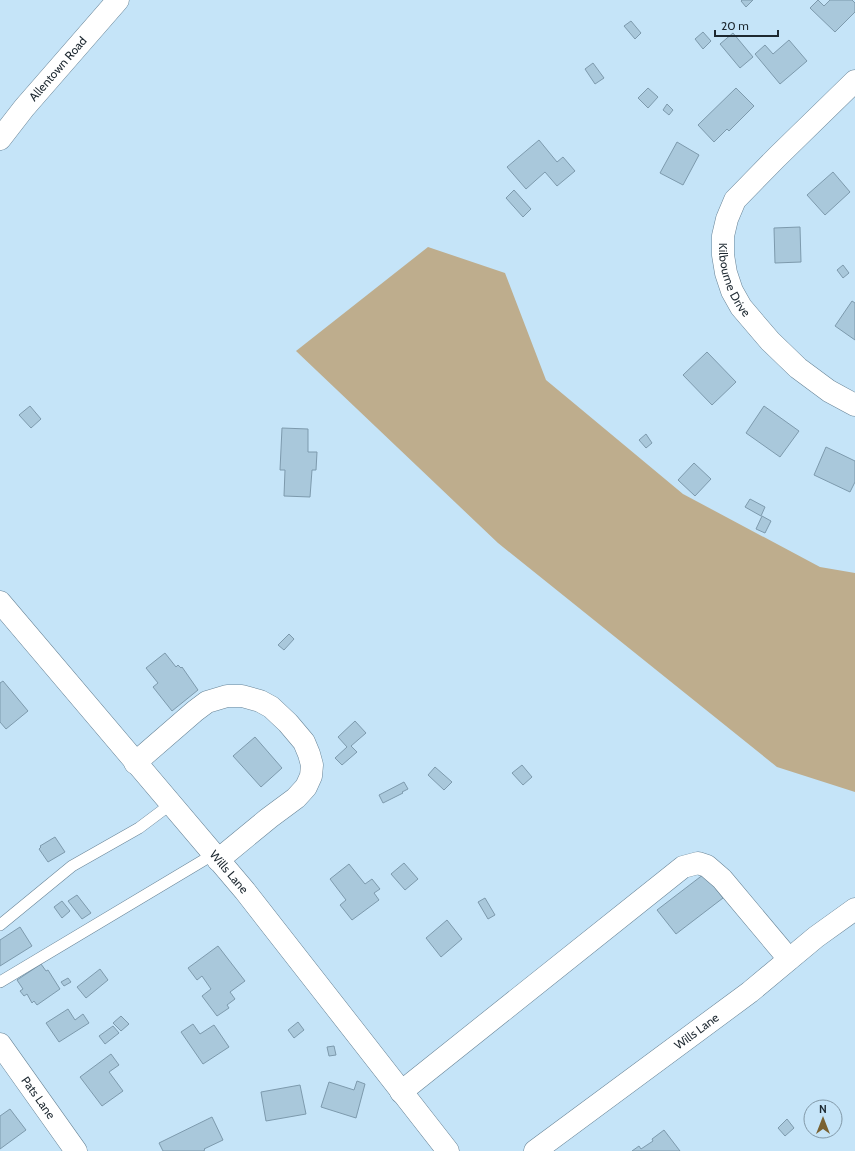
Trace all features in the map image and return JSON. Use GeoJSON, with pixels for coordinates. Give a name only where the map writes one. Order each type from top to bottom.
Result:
{"type":"FeatureCollection","features":[{"type":"Feature","properties":{"kind":"street","name":"Allentown Road"},"geometry":{"type":"LineString","coordinates":[[0,139],[24,108],[118,0]]}},
{"type":"Feature","properties":{"kind":"street","name":"Kilbourne Drive"},"geometry":{"type":"LineString","coordinates":[[855,81],[735,200],[727,219],[723,236],[723,255],[726,273],[732,291],[741,307],[770,341],[798,368],[829,391],[855,405]]}},
{"type":"Feature","properties":{"kind":"street","name":"Wills Lane"},"geometry":{"type":"LineString","coordinates":[[0,602],[245,891],[448,1151]]}},
{"type":"Feature","properties":{"kind":"street"},"geometry":{"type":"LineString","coordinates":[[135,762],[207,702],[227,696],[242,696],[260,701],[271,706],[288,723],[304,742],[309,754],[312,765],[311,776],[306,786],[296,798],[216,857]]}},
{"type":"Feature","properties":{"kind":"street"},"geometry":{"type":"LineString","coordinates":[[401,1092],[683,867],[698,863],[707,866],[722,879],[789,959]]}},
{"type":"Feature","properties":{"kind":"street","name":"Wills Lane"},"geometry":{"type":"LineString","coordinates":[[535,1151],[750,992],[816,937],[855,909]]}},
{"type":"Feature","properties":{"kind":"street","name":"Pats Lane"},"geometry":{"type":"LineString","coordinates":[[0,1044],[76,1151]]}},
{"type":"Feature","properties":{"kind":"lane"},"geometry":{"type":"LineString","coordinates":[[0,925],[72,866],[139,828],[171,804]]}},
{"type":"Feature","properties":{"kind":"lane"},"geometry":{"type":"LineString","coordinates":[[0,982],[216,857]]}},
{"type":"Feature","properties":{"kind":"shaded area"},"geometry":{"type":"Polygon","coordinates":[[[428,247],[505,273],[546,380],[683,494],[820,567],[855,573],[855,792],[777,767],[498,543],[296,351],[428,247]]]}},
{"type":"Feature","properties":{"kind":"building"},"geometry":{"type":"Polygon","coordinates":[[[753,0],[746,7],[741,1],[753,0]]]}},
{"type":"Feature","properties":{"kind":"building"},"geometry":{"type":"Polygon","coordinates":[[[818,0],[824,6],[830,0],[852,0],[855,3],[855,12],[835,32],[810,8],[818,0]]]}},
{"type":"Feature","properties":{"kind":"building"},"geometry":{"type":"Polygon","coordinates":[[[631,21],[641,33],[635,39],[624,26],[631,21]]]}},
{"type":"Feature","properties":{"kind":"building"},"geometry":{"type":"Polygon","coordinates":[[[703,32],[711,41],[703,49],[695,39],[703,32]]]}},
{"type":"Feature","properties":{"kind":"building"},"geometry":{"type":"Polygon","coordinates":[[[733,33],[753,57],[740,68],[720,44],[733,33]]]}},
{"type":"Feature","properties":{"kind":"building"},"geometry":{"type":"Polygon","coordinates":[[[789,40],[807,61],[780,84],[755,54],[765,45],[773,54],[789,40]]]}},
{"type":"Feature","properties":{"kind":"building"},"geometry":{"type":"Polygon","coordinates":[[[593,63],[604,78],[595,84],[585,69],[593,63]]]}},
{"type":"Feature","properties":{"kind":"building"},"geometry":{"type":"Polygon","coordinates":[[[648,88],[658,97],[648,108],[638,98],[648,88]]]}},
{"type":"Feature","properties":{"kind":"building"},"geometry":{"type":"Polygon","coordinates":[[[736,88],[754,106],[729,131],[727,129],[714,142],[698,125],[736,88]]]}},
{"type":"Feature","properties":{"kind":"building"},"geometry":{"type":"Polygon","coordinates":[[[667,104],[673,110],[669,115],[663,110],[667,104]]]}},
{"type":"Feature","properties":{"kind":"building"},"geometry":{"type":"Polygon","coordinates":[[[539,140],[557,162],[563,157],[575,171],[557,186],[545,172],[526,189],[507,167],[539,140]]]}},
{"type":"Feature","properties":{"kind":"building"},"geometry":{"type":"Polygon","coordinates":[[[677,142],[699,155],[683,185],[660,173],[677,142]]]}},
{"type":"Feature","properties":{"kind":"building"},"geometry":{"type":"Polygon","coordinates":[[[833,172],[850,192],[825,215],[807,195],[833,172]]]}},
{"type":"Feature","properties":{"kind":"building"},"geometry":{"type":"Polygon","coordinates":[[[514,190],[531,209],[523,217],[506,198],[514,190]]]}},
{"type":"Feature","properties":{"kind":"building"},"geometry":{"type":"Polygon","coordinates":[[[800,227],[801,262],[775,263],[774,228],[800,227]]]}},
{"type":"Feature","properties":{"kind":"building"},"geometry":{"type":"Polygon","coordinates":[[[843,265],[849,273],[843,278],[837,270],[843,265]]]}},
{"type":"Feature","properties":{"kind":"building"},"geometry":{"type":"Polygon","coordinates":[[[852,301],[855,303],[855,340],[835,326],[852,301]]]}},
{"type":"Feature","properties":{"kind":"building"},"geometry":{"type":"Polygon","coordinates":[[[707,352],[736,382],[712,405],[683,375],[707,352]]]}},
{"type":"Feature","properties":{"kind":"building"},"geometry":{"type":"Polygon","coordinates":[[[30,406],[41,419],[31,428],[19,415],[30,406]]]}},
{"type":"Feature","properties":{"kind":"building"},"geometry":{"type":"Polygon","coordinates":[[[764,406],[799,431],[780,457],[746,433],[764,406]]]}},
{"type":"Feature","properties":{"kind":"building"},"geometry":{"type":"Polygon","coordinates":[[[282,428],[308,429],[308,452],[317,452],[316,470],[312,470],[310,497],[284,496],[285,470],[280,470],[282,428]]]}},
{"type":"Feature","properties":{"kind":"building"},"geometry":{"type":"Polygon","coordinates":[[[646,434],[652,443],[646,448],[639,440],[646,434]]]}},
{"type":"Feature","properties":{"kind":"building"},"geometry":{"type":"Polygon","coordinates":[[[826,447],[855,461],[855,482],[850,492],[814,475],[826,447]]]}},
{"type":"Feature","properties":{"kind":"building"},"geometry":{"type":"Polygon","coordinates":[[[694,463],[711,479],[695,496],[678,480],[694,463]]]}},
{"type":"Feature","properties":{"kind":"building"},"geometry":{"type":"Polygon","coordinates":[[[750,499],[765,507],[761,516],[745,507],[750,499]]]}},
{"type":"Feature","properties":{"kind":"building"},"geometry":{"type":"Polygon","coordinates":[[[762,516],[771,521],[765,533],[756,529],[762,516]]]}},
{"type":"Feature","properties":{"kind":"building"},"geometry":{"type":"Polygon","coordinates":[[[289,634],[294,639],[284,650],[278,645],[289,634]]]}},
{"type":"Feature","properties":{"kind":"building"},"geometry":{"type":"Polygon","coordinates":[[[165,653],[176,667],[178,665],[181,668],[182,667],[198,690],[172,711],[153,687],[158,683],[146,668],[165,653]]]}},
{"type":"Feature","properties":{"kind":"building"},"geometry":{"type":"Polygon","coordinates":[[[3,681],[28,711],[6,729],[0,722],[0,683],[3,681]]]}},
{"type":"Feature","properties":{"kind":"building"},"geometry":{"type":"Polygon","coordinates":[[[355,721],[366,733],[351,746],[357,752],[342,765],[335,758],[347,747],[338,737],[355,721]]]}},
{"type":"Feature","properties":{"kind":"building"},"geometry":{"type":"Polygon","coordinates":[[[255,737],[282,768],[261,787],[233,756],[255,737]]]}},
{"type":"Feature","properties":{"kind":"building"},"geometry":{"type":"Polygon","coordinates":[[[522,765],[532,777],[523,785],[512,773],[522,765]]]}},
{"type":"Feature","properties":{"kind":"building"},"geometry":{"type":"Polygon","coordinates":[[[435,767],[452,782],[444,790],[428,775],[435,767]]]}},
{"type":"Feature","properties":{"kind":"building"},"geometry":{"type":"Polygon","coordinates":[[[404,782],[408,789],[383,803],[379,795],[404,782]]]}},
{"type":"Feature","properties":{"kind":"building"},"geometry":{"type":"Polygon","coordinates":[[[55,837],[65,852],[48,862],[39,849],[41,847],[40,846],[55,837]]]}},
{"type":"Feature","properties":{"kind":"building"},"geometry":{"type":"Polygon","coordinates":[[[404,863],[418,879],[405,890],[391,874],[404,863]]]}},
{"type":"Feature","properties":{"kind":"building"},"geometry":{"type":"Polygon","coordinates":[[[349,864],[365,884],[372,879],[380,889],[374,893],[379,900],[352,920],[340,905],[346,900],[330,879],[349,864]]]}},
{"type":"Feature","properties":{"kind":"building"},"geometry":{"type":"Polygon","coordinates":[[[704,874],[723,898],[676,934],[657,910],[704,874]]]}},
{"type":"Feature","properties":{"kind":"building"},"geometry":{"type":"Polygon","coordinates":[[[77,895],[91,913],[82,919],[68,901],[77,895]]]}},
{"type":"Feature","properties":{"kind":"building"},"geometry":{"type":"Polygon","coordinates":[[[485,898],[495,915],[488,919],[478,902],[485,898]]]}},
{"type":"Feature","properties":{"kind":"building"},"geometry":{"type":"Polygon","coordinates":[[[62,901],[70,911],[62,918],[54,907],[62,901]]]}},
{"type":"Feature","properties":{"kind":"building"},"geometry":{"type":"Polygon","coordinates":[[[447,920],[462,939],[441,957],[426,938],[447,920]]]}},
{"type":"Feature","properties":{"kind":"building"},"geometry":{"type":"Polygon","coordinates":[[[20,927],[32,946],[0,966],[0,940],[20,927]]]}},
{"type":"Feature","properties":{"kind":"building"},"geometry":{"type":"Polygon","coordinates":[[[218,946],[245,981],[230,992],[235,999],[227,1005],[229,1008],[217,1016],[202,996],[211,989],[202,976],[197,980],[188,968],[218,946]]]}},
{"type":"Feature","properties":{"kind":"building"},"geometry":{"type":"Polygon","coordinates":[[[41,964],[46,971],[48,970],[60,989],[37,1005],[34,1001],[32,1003],[27,994],[24,996],[20,991],[23,989],[17,980],[41,964]]]}},
{"type":"Feature","properties":{"kind":"building"},"geometry":{"type":"Polygon","coordinates":[[[100,969],[108,980],[86,998],[77,987],[100,969]]]}},
{"type":"Feature","properties":{"kind":"building"},"geometry":{"type":"Polygon","coordinates":[[[68,978],[71,982],[64,986],[61,982],[68,978]]]}},
{"type":"Feature","properties":{"kind":"building"},"geometry":{"type":"Polygon","coordinates":[[[68,1009],[75,1020],[83,1014],[89,1023],[59,1042],[46,1023],[68,1009]]]}},
{"type":"Feature","properties":{"kind":"building"},"geometry":{"type":"Polygon","coordinates":[[[121,1016],[129,1024],[121,1031],[113,1023],[121,1016]]]}},
{"type":"Feature","properties":{"kind":"building"},"geometry":{"type":"Polygon","coordinates":[[[298,1022],[304,1030],[294,1038],[288,1030],[298,1022]]]}},
{"type":"Feature","properties":{"kind":"building"},"geometry":{"type":"Polygon","coordinates":[[[193,1024],[200,1034],[214,1025],[229,1047],[203,1064],[181,1032],[193,1024]]]}},
{"type":"Feature","properties":{"kind":"building"},"geometry":{"type":"Polygon","coordinates":[[[113,1026],[119,1033],[105,1044],[99,1036],[113,1026]]]}},
{"type":"Feature","properties":{"kind":"building"},"geometry":{"type":"Polygon","coordinates":[[[334,1046],[336,1055],[329,1056],[327,1047],[334,1046]]]}},
{"type":"Feature","properties":{"kind":"building"},"geometry":{"type":"Polygon","coordinates":[[[111,1054],[119,1065],[109,1072],[123,1091],[102,1106],[80,1077],[111,1054]]]}},
{"type":"Feature","properties":{"kind":"building"},"geometry":{"type":"Polygon","coordinates":[[[357,1081],[365,1084],[356,1118],[321,1107],[329,1082],[354,1090],[357,1081]]]}},
{"type":"Feature","properties":{"kind":"building"},"geometry":{"type":"Polygon","coordinates":[[[300,1085],[306,1114],[266,1121],[261,1092],[300,1085]]]}},
{"type":"Feature","properties":{"kind":"building"},"geometry":{"type":"Polygon","coordinates":[[[10,1109],[26,1130],[0,1149],[0,1116],[10,1109]]]}},
{"type":"Feature","properties":{"kind":"building"},"geometry":{"type":"Polygon","coordinates":[[[212,1117],[223,1140],[204,1149],[205,1150],[203,1151],[163,1151],[159,1143],[212,1117]]]}},
{"type":"Feature","properties":{"kind":"building"},"geometry":{"type":"Polygon","coordinates":[[[787,1119],[794,1128],[785,1136],[778,1128],[787,1119]]]}},
{"type":"Feature","properties":{"kind":"building"},"geometry":{"type":"Polygon","coordinates":[[[664,1130],[680,1151],[632,1151],[639,1146],[641,1149],[653,1141],[652,1139],[664,1130]]]}}]}
